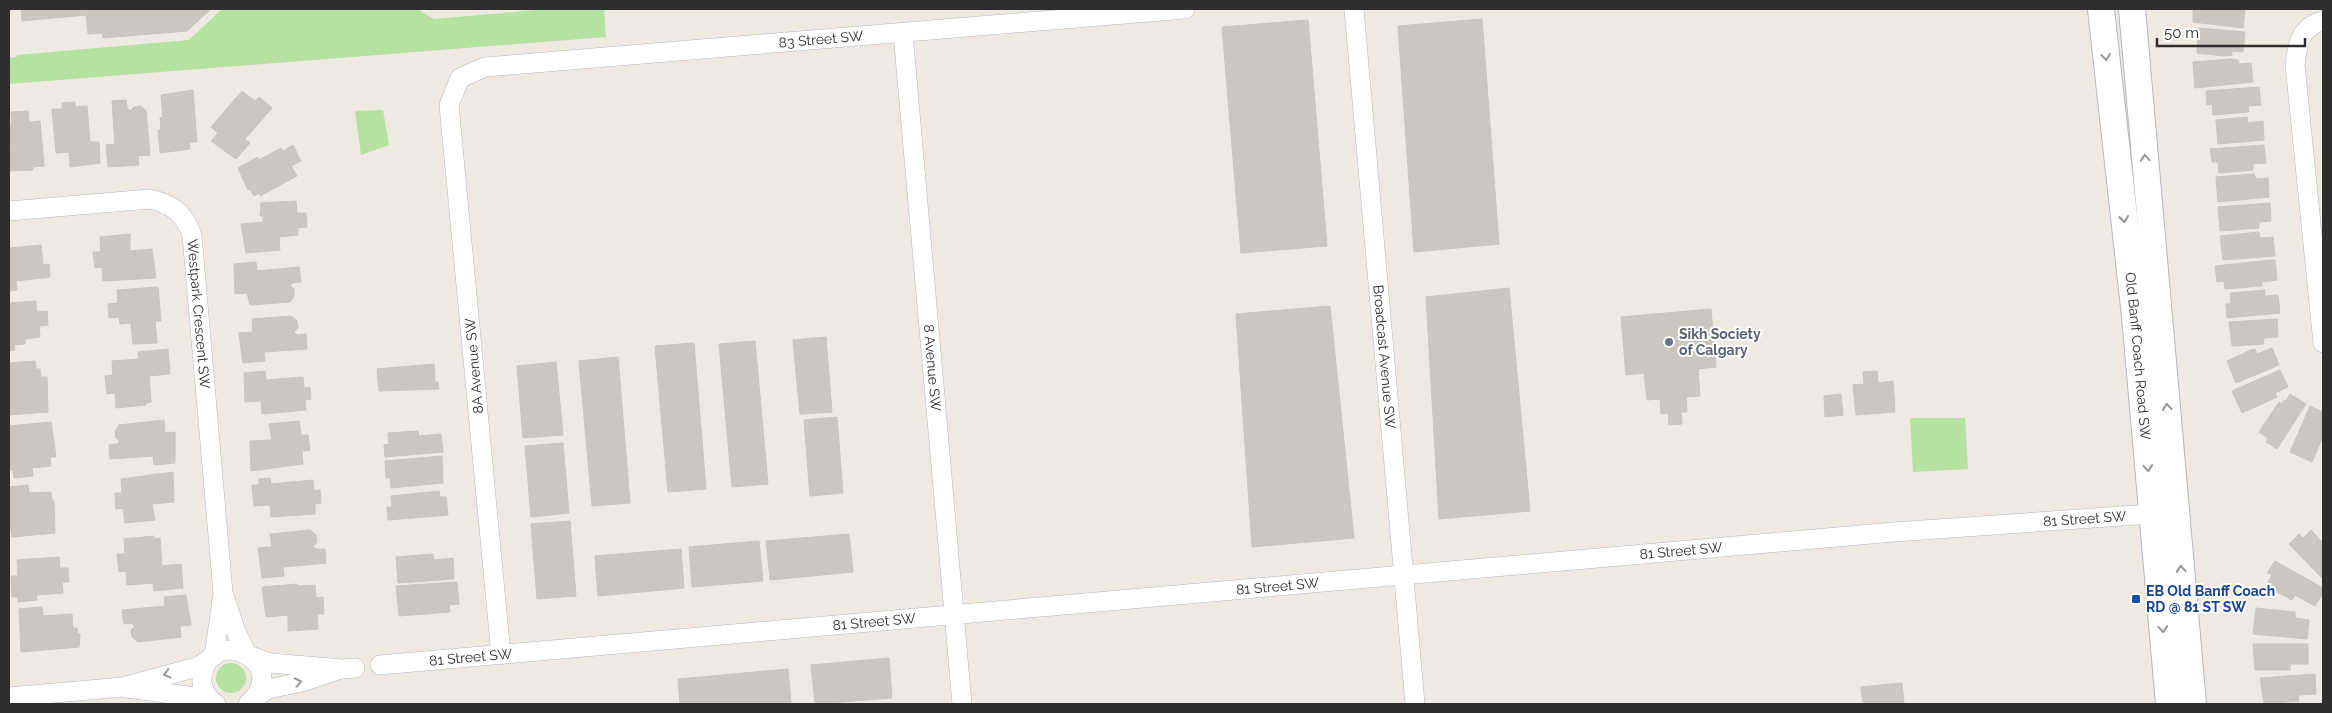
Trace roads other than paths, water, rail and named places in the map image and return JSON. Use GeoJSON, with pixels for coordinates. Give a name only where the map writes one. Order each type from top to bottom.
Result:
{"type":"FeatureCollection","features":[{"type":"Feature","properties":{"kind":"main road","name":"Old Banff Coach Road SW"},"geometry":{"type":"LineString","coordinates":[[2101,9],[2134,316],[2193,704]]}},
{"type":"Feature","properties":{"kind":"main road","name":"Old Banff Coach Road SW"},"geometry":{"type":"LineString","coordinates":[[2132,9],[2164,513],[2169,704]]}},
{"type":"Feature","properties":{"kind":"street","name":"83 Street SW"},"geometry":{"type":"LineString","coordinates":[[460,78],[485,67],[1185,9]]}},
{"type":"Feature","properties":{"kind":"street","name":"Broadcast Avenue SW"},"geometry":{"type":"LineString","coordinates":[[1354,9],[1415,704]]}},
{"type":"Feature","properties":{"kind":"street"},"geometry":{"type":"LineString","coordinates":[[2323,21],[2316,22],[2303,32],[2297,48],[2295,65],[2323,342]]}},
{"type":"Feature","properties":{"kind":"street","name":"8 Avenue SW"},"geometry":{"type":"LineString","coordinates":[[903,33],[962,704]]}},
{"type":"Feature","properties":{"kind":"street","name":"8A Avenue SW"},"geometry":{"type":"LineString","coordinates":[[460,78],[449,105],[501,655]]}},
{"type":"Feature","properties":{"kind":"street","name":"Westpark Crescent SW"},"geometry":{"type":"LineString","coordinates":[[9,212],[150,199],[168,203],[188,223],[192,235],[223,593],[237,634],[261,673],[261,686],[251,702]]}},
{"type":"Feature","properties":{"kind":"street","name":"81 Street SW"},"geometry":{"type":"LineString","coordinates":[[380,665],[1894,532],[2164,513]]}},
{"type":"Feature","properties":{"kind":"street","name":"Westpark Crescent SW"},"geometry":{"type":"LineString","coordinates":[[213,703],[205,693],[202,682],[203,670],[212,658],[223,593]]}},
{"type":"Feature","properties":{"kind":"street"},"geometry":{"type":"LineString","coordinates":[[9,697],[124,687],[197,667],[230,649],[241,650],[249,655],[270,662],[349,668],[302,682],[268,689],[251,702]]}},
{"type":"Feature","properties":{"kind":"street"},"geometry":{"type":"LineString","coordinates":[[124,687],[213,703]]}},
{"type":"Feature","properties":{"kind":"place","name":"Sikh Society of Calgary"},"geometry":{"type":"Point","coordinates":[1669,342]}},
{"type":"Feature","properties":{"kind":"place","name":"EB Old Banff Coach RD @ 81 ST SW"},"geometry":{"type":"Point","coordinates":[2136,599]}}]}
